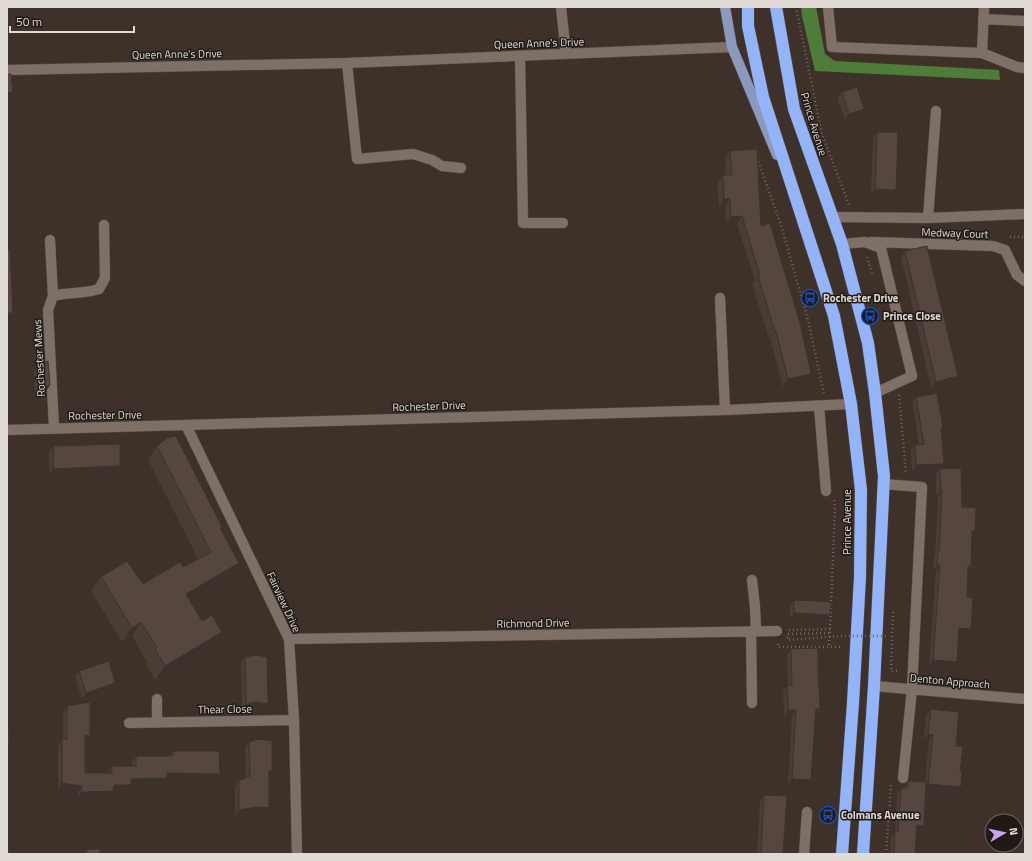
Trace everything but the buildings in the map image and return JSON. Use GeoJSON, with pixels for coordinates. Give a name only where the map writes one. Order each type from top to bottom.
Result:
{"type":"FeatureCollection","features":[{"type":"Feature","properties":{"kind":"highway","name":"Prince Avenue"},"geometry":{"type":"LineString","coordinates":[[748,7],[748,26],[763,97],[834,316],[851,404],[861,490],[860,577],[842,854]]}},
{"type":"Feature","properties":{"kind":"highway","name":"Prince Avenue"},"geometry":{"type":"LineString","coordinates":[[776,7],[794,109],[842,244],[868,343],[884,476],[874,686],[863,854]]}},
{"type":"Feature","properties":{"kind":"main road","name":"Prince Avenue"},"geometry":{"type":"LineString","coordinates":[[724,7],[732,47],[796,198]]}},
{"type":"Feature","properties":{"kind":"street"},"geometry":{"type":"LineString","coordinates":[[561,7],[566,54]]}},
{"type":"Feature","properties":{"kind":"street"},"geometry":{"type":"LineString","coordinates":[[828,7],[832,48],[982,53],[1017,67],[1025,68]]}},
{"type":"Feature","properties":{"kind":"street"},"geometry":{"type":"LineString","coordinates":[[982,53],[984,7]]}},
{"type":"Feature","properties":{"kind":"street"},"geometry":{"type":"LineString","coordinates":[[983,19],[1025,21]]}},
{"type":"Feature","properties":{"kind":"street","name":"Queen Anne's Drive"},"geometry":{"type":"LineString","coordinates":[[7,70],[347,63],[732,47]]}},
{"type":"Feature","properties":{"kind":"street"},"geometry":{"type":"LineString","coordinates":[[520,56],[523,223],[563,223]]}},
{"type":"Feature","properties":{"kind":"street"},"geometry":{"type":"LineString","coordinates":[[347,63],[357,158],[412,154],[432,160],[442,166],[461,168]]}},
{"type":"Feature","properties":{"kind":"street"},"geometry":{"type":"LineString","coordinates":[[928,218],[936,111]]}},
{"type":"Feature","properties":{"kind":"street"},"geometry":{"type":"LineString","coordinates":[[832,217],[928,218],[1025,214]]}},
{"type":"Feature","properties":{"kind":"street"},"geometry":{"type":"LineString","coordinates":[[53,296],[88,293],[99,289],[105,278],[104,225]]}},
{"type":"Feature","properties":{"kind":"street","name":"Rochester Mews"},"geometry":{"type":"LineString","coordinates":[[50,240],[53,296],[48,310],[54,428]]}},
{"type":"Feature","properties":{"kind":"street"},"geometry":{"type":"LineString","coordinates":[[842,244],[865,242],[881,248],[912,376],[875,393]]}},
{"type":"Feature","properties":{"kind":"street","name":"Medway Court"},"geometry":{"type":"LineString","coordinates":[[865,242],[993,246],[1005,250],[1017,275],[1025,281]]}},
{"type":"Feature","properties":{"kind":"street"},"geometry":{"type":"LineString","coordinates":[[720,298],[725,410]]}},
{"type":"Feature","properties":{"kind":"street","name":"Rochester Drive"},"geometry":{"type":"LineString","coordinates":[[7,430],[725,410],[851,404]]}},
{"type":"Feature","properties":{"kind":"street"},"geometry":{"type":"LineString","coordinates":[[823,406],[830,492]]}},
{"type":"Feature","properties":{"kind":"street","name":"Fairview Drive"},"geometry":{"type":"LineString","coordinates":[[186,425],[289,639],[294,720],[297,854]]}},
{"type":"Feature","properties":{"kind":"street"},"geometry":{"type":"LineString","coordinates":[[883,484],[922,487],[912,689],[903,778]]}},
{"type":"Feature","properties":{"kind":"street"},"geometry":{"type":"LineString","coordinates":[[752,580],[755,607],[752,704]]}},
{"type":"Feature","properties":{"kind":"street","name":"Richmond Drive"},"geometry":{"type":"LineString","coordinates":[[289,639],[777,631]]}},
{"type":"Feature","properties":{"kind":"street","name":"Denton Approach"},"geometry":{"type":"LineString","coordinates":[[874,686],[1025,699]]}},
{"type":"Feature","properties":{"kind":"street"},"geometry":{"type":"LineString","coordinates":[[156,699],[157,722]]}},
{"type":"Feature","properties":{"kind":"street","name":"Thear Close"},"geometry":{"type":"LineString","coordinates":[[129,723],[294,720]]}},
{"type":"Feature","properties":{"kind":"street"},"geometry":{"type":"LineString","coordinates":[[804,854],[807,812]]}},
{"type":"Feature","properties":{"kind":"path"},"geometry":{"type":"LineString","coordinates":[[754,151],[781,225],[808,320],[823,406]]}},
{"type":"Feature","properties":{"kind":"path"},"geometry":{"type":"LineString","coordinates":[[829,647],[835,509],[830,492]]}},
{"type":"Feature","properties":{"kind":"path"},"geometry":{"type":"LineString","coordinates":[[829,631],[777,631],[778,647],[856,646]]}},
{"type":"Feature","properties":{"kind":"path"},"geometry":{"type":"LineString","coordinates":[[829,631],[788,634],[788,640],[842,636],[886,636]]}},
{"type":"Feature","properties":{"kind":"path"},"geometry":{"type":"LineString","coordinates":[[892,661],[891,671],[898,671]]}},
{"type":"Feature","properties":{"kind":"green space"},"geometry":{"type":"Polygon","coordinates":[[[801,7],[816,7],[825,54],[835,61],[999,70],[1000,80],[815,71],[801,7]]]}},
{"type":"Feature","properties":{"kind":"place","name":"Rochester Drive"},"geometry":{"type":"Point","coordinates":[810,298]}},
{"type":"Feature","properties":{"kind":"place","name":"Prince Close"},"geometry":{"type":"Point","coordinates":[870,316]}},
{"type":"Feature","properties":{"kind":"place","name":"Colmans Avenue"},"geometry":{"type":"Point","coordinates":[828,815]}}]}
